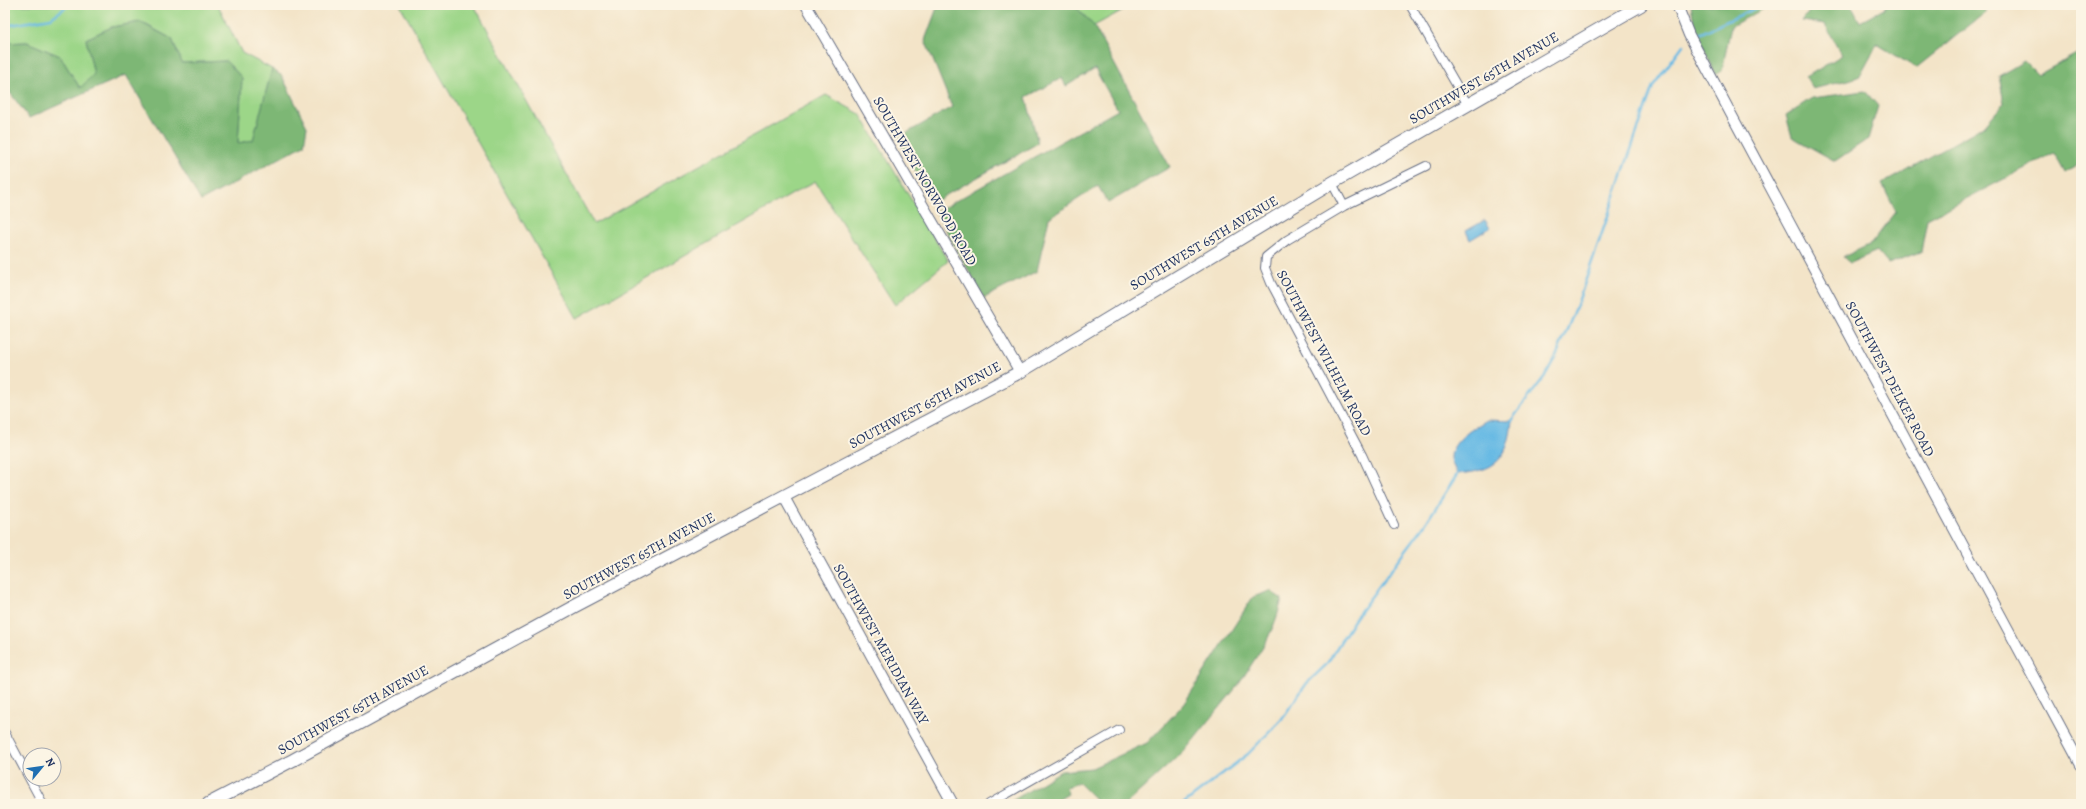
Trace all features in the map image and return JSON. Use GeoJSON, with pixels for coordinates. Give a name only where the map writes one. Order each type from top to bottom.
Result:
{"type":"FeatureCollection","features":[{"type":"Feature","properties":{"kind":"main road","name":"SOUTHWEST 65TH AVENUE"},"geometry":{"type":"LineString","coordinates":[[208,804],[300,756],[582,602],[1020,372],[1332,183],[1641,5]]}},
{"type":"Feature","properties":{"kind":"street","name":"SOUTHWEST NORWOOD ROAD"},"geometry":{"type":"LineString","coordinates":[[806,5],[1020,372]]}},
{"type":"Feature","properties":{"kind":"street"},"geometry":{"type":"LineString","coordinates":[[1410,5],[1468,105]]}},
{"type":"Feature","properties":{"kind":"street","name":"SOUTHWEST DELKER ROAD"},"geometry":{"type":"LineString","coordinates":[[1676,5],[1689,35],[1724,101],[2081,765]]}},
{"type":"Feature","properties":{"kind":"street","name":"SOUTHWEST WILHELM ROAD"},"geometry":{"type":"LineString","coordinates":[[1394,525],[1362,455],[1264,268],[1266,257],[1274,250],[1344,206],[1426,166]]}},
{"type":"Feature","properties":{"kind":"street"},"geometry":{"type":"LineString","coordinates":[[1332,183],[1344,206]]}},
{"type":"Feature","properties":{"kind":"street","name":"SOUTHWEST MERIDIAN WAY"},"geometry":{"type":"LineString","coordinates":[[784,497],[953,804]]}},
{"type":"Feature","properties":{"kind":"street"},"geometry":{"type":"LineString","coordinates":[[989,804],[1119,730]]}},
{"type":"Feature","properties":{"kind":"street"},"geometry":{"type":"LineString","coordinates":[[5,733],[44,804]]}},
{"type":"Feature","properties":{"kind":"green space"},"geometry":{"type":"Polygon","coordinates":[[[5,5],[218,5],[242,53],[272,69],[253,141],[238,143],[242,78],[226,61],[182,63],[172,39],[141,22],[112,27],[86,39],[94,74],[80,88],[60,56],[27,42],[5,43],[5,5]]]}},
{"type":"Feature","properties":{"kind":"green space"},"geometry":{"type":"Polygon","coordinates":[[[400,5],[474,5],[594,224],[826,95],[860,114],[948,261],[895,305],[815,181],[577,318],[400,5]]]}},
{"type":"Feature","properties":{"kind":"green space"},"geometry":{"type":"Polygon","coordinates":[[[938,5],[1074,5],[1094,26],[1170,167],[1108,203],[1098,186],[1049,218],[1037,271],[984,298],[936,212],[1118,110],[1095,69],[1066,86],[1062,78],[1026,97],[1038,143],[932,203],[898,138],[952,107],[925,40],[938,5]]]}},
{"type":"Feature","properties":{"kind":"green space"},"geometry":{"type":"Polygon","coordinates":[[[1074,5],[1132,5],[1094,26],[1074,5]]]}},
{"type":"Feature","properties":{"kind":"green space"},"geometry":{"type":"Polygon","coordinates":[[[1691,5],[1771,5],[1731,26],[1722,71],[1715,75],[1694,22],[1691,5]]]}},
{"type":"Feature","properties":{"kind":"green space"},"geometry":{"type":"Polygon","coordinates":[[[1814,5],[1851,5],[1860,22],[1884,9],[1886,5],[1981,5],[1986,12],[1916,68],[1877,44],[1859,77],[1813,89],[1806,77],[1842,55],[1825,24],[1802,21],[1814,5]]]}},
{"type":"Feature","properties":{"kind":"green space"},"geometry":{"type":"Polygon","coordinates":[[[140,22],[172,39],[182,63],[226,61],[242,78],[238,143],[253,140],[272,69],[282,76],[307,127],[304,145],[201,201],[126,75],[29,118],[5,86],[5,43],[27,42],[60,56],[80,88],[94,74],[86,39],[112,27],[140,22]]]}},
{"type":"Feature","properties":{"kind":"green space"},"geometry":{"type":"Polygon","coordinates":[[[2081,47],[2081,163],[2065,173],[2054,153],[1927,219],[1921,252],[1888,264],[1877,251],[1850,263],[1843,257],[1871,244],[1896,212],[1882,184],[1984,126],[2004,103],[1999,76],[2024,61],[2038,75],[2080,52],[2081,47]]]}},
{"type":"Feature","properties":{"kind":"green space"},"geometry":{"type":"Polygon","coordinates":[[[1865,91],[1878,106],[1868,139],[1835,161],[1792,137],[1786,115],[1812,98],[1865,91]]]}},
{"type":"Feature","properties":{"kind":"green space"},"geometry":{"type":"Polygon","coordinates":[[[1270,591],[1282,599],[1276,620],[1267,640],[1239,684],[1187,748],[1126,804],[1100,804],[1079,783],[1066,787],[1068,794],[1051,804],[1007,804],[1061,771],[1092,768],[1147,743],[1183,705],[1253,597],[1270,591]]]}},
{"type":"Feature","properties":{"kind":"water"},"geometry":{"type":"Polygon","coordinates":[[[1485,220],[1490,228],[1470,240],[1466,231],[1485,220]]]}},
{"type":"Feature","properties":{"kind":"water"},"geometry":{"type":"Polygon","coordinates":[[[1487,420],[1512,421],[1507,445],[1503,454],[1498,461],[1482,470],[1457,474],[1452,464],[1451,457],[1455,445],[1464,435],[1487,420]]]}},
{"type":"Feature","properties":{"kind":"waterway"},"geometry":{"type":"LineString","coordinates":[[5,26],[51,18],[69,5]]}},
{"type":"Feature","properties":{"kind":"waterway"},"geometry":{"type":"LineString","coordinates":[[1697,35],[1762,5]]}},
{"type":"Feature","properties":{"kind":"waterway"},"geometry":{"type":"LineString","coordinates":[[1510,422],[1545,376],[1557,354],[1577,305],[1653,86],[1683,45]]}},
{"type":"Feature","properties":{"kind":"waterway"},"geometry":{"type":"LineString","coordinates":[[1183,804],[1248,754],[1281,720],[1307,683],[1326,665],[1356,617],[1424,526],[1458,473]]}}]}
